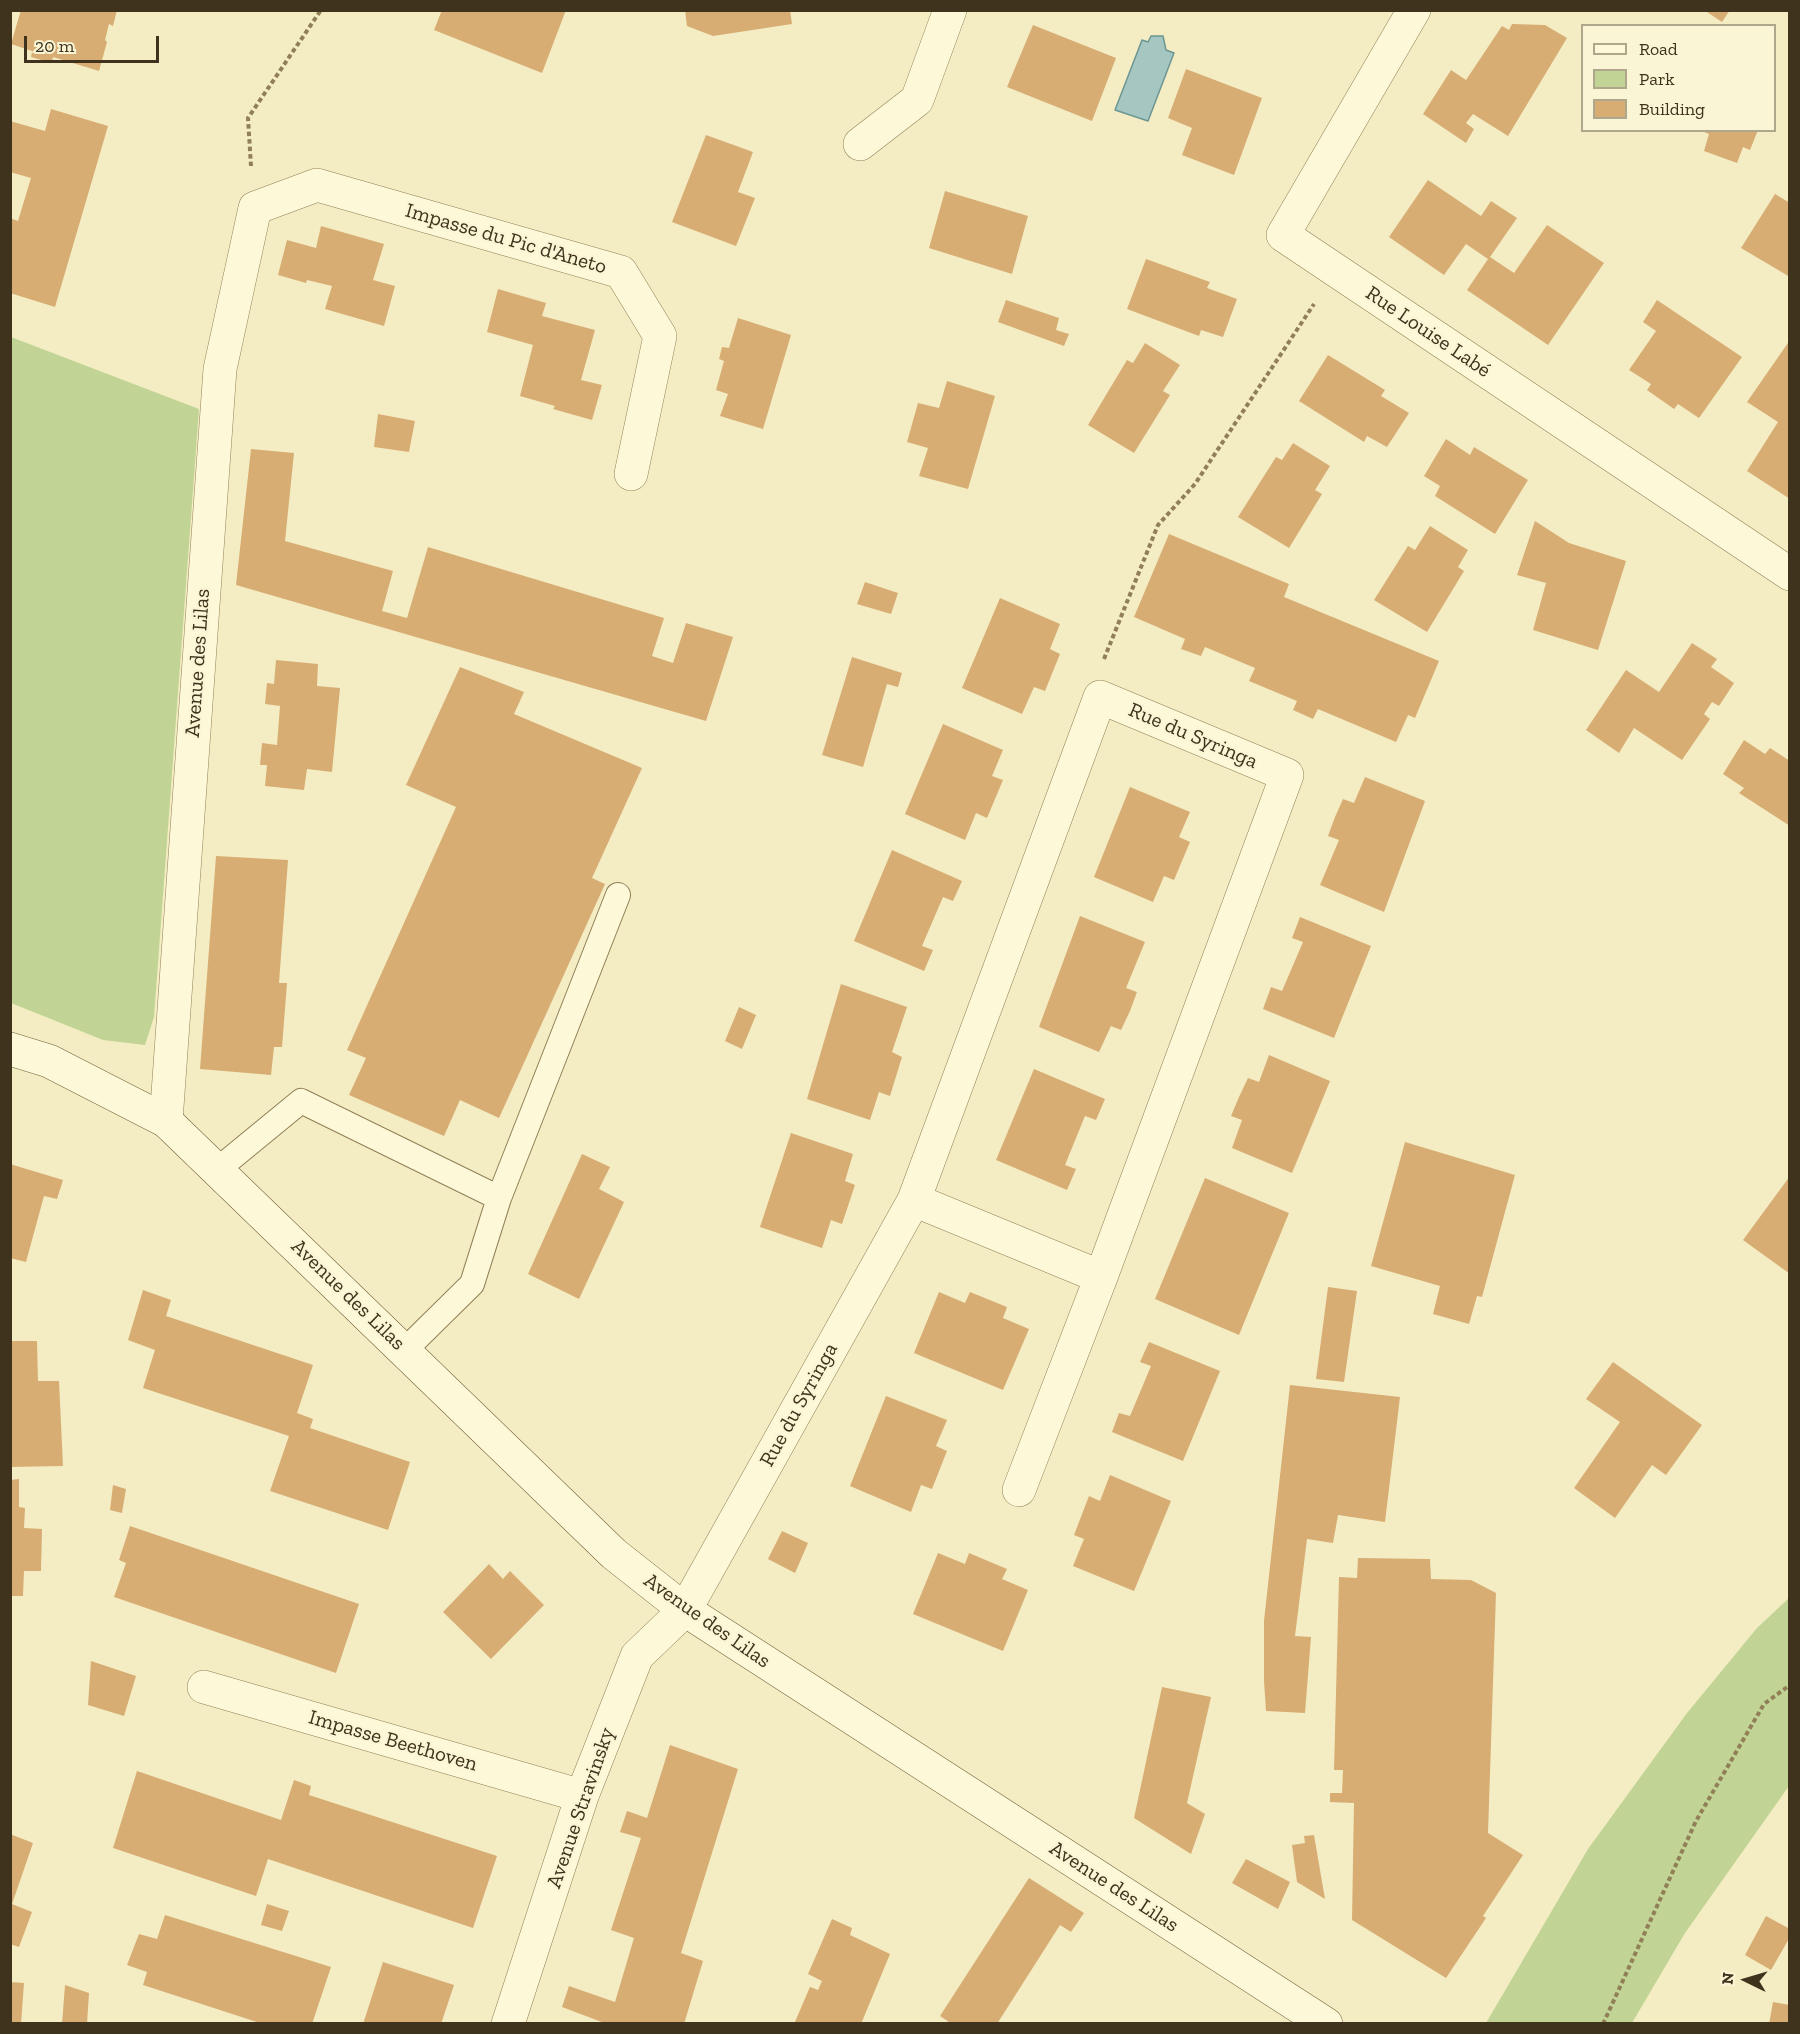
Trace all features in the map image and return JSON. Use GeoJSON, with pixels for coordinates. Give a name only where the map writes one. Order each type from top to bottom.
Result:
{"type":"FeatureCollection","features":[{"type":"Feature","properties":{"kind":"street"},"geometry":{"type":"LineString","coordinates":[[860,144],[916,100],[950,10]]}},
{"type":"Feature","properties":{"kind":"street","name":"Rue Louise Labé"},"geometry":{"type":"LineString","coordinates":[[1414,10],[1283,235],[1790,574]]}},
{"type":"Feature","properties":{"kind":"street","name":"Impasse du Pic d'Aneto"},"geometry":{"type":"LineString","coordinates":[[255,208],[317,185],[621,272],[660,336],[631,474]]}},
{"type":"Feature","properties":{"kind":"street","name":"Avenue des Lilas"},"geometry":{"type":"LineString","coordinates":[[166,1121],[219,369],[255,208]]}},
{"type":"Feature","properties":{"kind":"street","name":"Rue du Syringa"},"geometry":{"type":"LineString","coordinates":[[685,1610],[914,1200],[1100,697],[1287,775],[1101,1277],[1019,1490]]}},
{"type":"Feature","properties":{"kind":"street","name":"Avenue des Lilas"},"geometry":{"type":"LineString","coordinates":[[10,1049],[49,1061],[166,1121],[614,1554],[685,1610],[1326,2024]]}},
{"type":"Feature","properties":{"kind":"street"},"geometry":{"type":"LineString","coordinates":[[914,1200],[1101,1277]]}},
{"type":"Feature","properties":{"kind":"street","name":"Avenue Stravinsky"},"geometry":{"type":"LineString","coordinates":[[508,2024],[582,1796],[637,1656],[685,1610]]}},
{"type":"Feature","properties":{"kind":"street","name":"Impasse Beethoven"},"geometry":{"type":"LineString","coordinates":[[204,1687],[582,1796]]}},
{"type":"Feature","properties":{"kind":"lane"},"geometry":{"type":"LineString","coordinates":[[405,1350],[472,1284],[499,1198],[618,895]]}},
{"type":"Feature","properties":{"kind":"lane"},"geometry":{"type":"LineString","coordinates":[[217,1170],[301,1101],[499,1198]]}},
{"type":"Feature","properties":{"kind":"path"},"geometry":{"type":"LineString","coordinates":[[255,208],[248,118],[321,10]]}},
{"type":"Feature","properties":{"kind":"path"},"geometry":{"type":"LineString","coordinates":[[1100,697],[1098,673],[1158,525],[1195,484],[1336,270]]}},
{"type":"Feature","properties":{"kind":"path"},"geometry":{"type":"LineString","coordinates":[[1603,2024],[1696,1821],[1764,1704],[1790,1685]]}},
{"type":"Feature","properties":{"kind":"green space"},"geometry":{"type":"Polygon","coordinates":[[[11,337],[199,409],[154,1017],[145,1045],[103,1040],[11,1003],[11,337]]]}},
{"type":"Feature","properties":{"kind":"green space"},"geometry":{"type":"Polygon","coordinates":[[[1789,1598],[1789,1786],[1685,1933],[1632,2023],[1486,2023],[1588,1849],[1687,1713],[1757,1628],[1789,1598]]]}},
{"type":"Feature","properties":{"kind":"water"},"geometry":{"type":"Polygon","coordinates":[[[1151,36],[1163,36],[1166,50],[1174,53],[1148,121],[1115,110],[1142,40],[1148,42],[1151,36]]]}},
{"type":"Feature","properties":{"kind":"building"},"geometry":{"type":"Polygon","coordinates":[[[21,10],[117,10],[113,26],[109,24],[99,71],[53,57],[52,63],[31,57],[32,51],[11,44],[21,10]]]}},
{"type":"Feature","properties":{"kind":"building"},"geometry":{"type":"Polygon","coordinates":[[[442,10],[566,10],[542,73],[434,30],[442,10]]]}},
{"type":"Feature","properties":{"kind":"building"},"geometry":{"type":"Polygon","coordinates":[[[685,10],[790,10],[792,24],[713,36],[687,26],[685,10]]]}},
{"type":"Feature","properties":{"kind":"building"},"geometry":{"type":"Polygon","coordinates":[[[1704,10],[1730,10],[1722,22],[1704,10]]]}},
{"type":"Feature","properties":{"kind":"building"},"geometry":{"type":"Polygon","coordinates":[[[1512,24],[1545,25],[1567,38],[1508,136],[1473,114],[1466,123],[1474,129],[1466,143],[1423,114],[1451,70],[1466,80],[1502,26],[1509,30],[1512,24]]]}},
{"type":"Feature","properties":{"kind":"building"},"geometry":{"type":"Polygon","coordinates":[[[1033,25],[1116,58],[1092,121],[1007,87],[1033,25]]]}},
{"type":"Feature","properties":{"kind":"building"},"geometry":{"type":"Polygon","coordinates":[[[1186,69],[1262,98],[1234,175],[1182,155],[1192,128],[1168,118],[1186,69]]]}},
{"type":"Feature","properties":{"kind":"building"},"geometry":{"type":"Polygon","coordinates":[[[51,109],[108,126],[55,307],[10,293],[10,218],[18,221],[31,178],[10,172],[10,121],[45,131],[51,109]]]}},
{"type":"Feature","properties":{"kind":"building"},"geometry":{"type":"Polygon","coordinates":[[[1704,132],[1757,132],[1750,150],[1743,147],[1737,163],[1704,151],[1709,134],[1704,132]]]}},
{"type":"Feature","properties":{"kind":"building"},"geometry":{"type":"Polygon","coordinates":[[[706,135],[753,152],[738,192],[755,198],[736,246],[672,222],[706,135]]]}},
{"type":"Feature","properties":{"kind":"building"},"geometry":{"type":"Polygon","coordinates":[[[1428,180],[1481,216],[1491,201],[1517,218],[1490,257],[1514,273],[1547,225],[1604,263],[1548,345],[1467,290],[1488,259],[1466,244],[1444,275],[1389,237],[1428,180]]]}},
{"type":"Feature","properties":{"kind":"building"},"geometry":{"type":"Polygon","coordinates":[[[945,191],[1028,216],[1012,274],[929,248],[945,191]]]}},
{"type":"Feature","properties":{"kind":"building"},"geometry":{"type":"Polygon","coordinates":[[[1775,194],[1790,203],[1790,277],[1741,248],[1775,194]]]}},
{"type":"Feature","properties":{"kind":"building"},"geometry":{"type":"Polygon","coordinates":[[[321,226],[384,244],[373,280],[395,286],[384,326],[325,309],[332,286],[307,280],[306,283],[278,275],[287,240],[316,248],[321,226]]]}},
{"type":"Feature","properties":{"kind":"building"},"geometry":{"type":"Polygon","coordinates":[[[1146,259],[1210,282],[1207,288],[1237,299],[1223,337],[1201,330],[1199,336],[1127,309],[1146,259]]]}},
{"type":"Feature","properties":{"kind":"building"},"geometry":{"type":"Polygon","coordinates":[[[498,289],[546,303],[542,316],[595,330],[581,380],[602,385],[592,420],[553,409],[555,406],[520,396],[533,345],[487,332],[498,289]]]}},
{"type":"Feature","properties":{"kind":"building"},"geometry":{"type":"Polygon","coordinates":[[[1006,300],[1059,318],[1056,330],[1069,334],[1064,346],[998,322],[1006,300]]]}},
{"type":"Feature","properties":{"kind":"building"},"geometry":{"type":"Polygon","coordinates":[[[1657,300],[1742,357],[1699,418],[1678,404],[1674,409],[1647,390],[1651,384],[1629,370],[1656,331],[1643,322],[1657,300]]]}},
{"type":"Feature","properties":{"kind":"building"},"geometry":{"type":"Polygon","coordinates":[[[738,318],[791,335],[763,429],[720,416],[728,394],[716,390],[724,361],[719,359],[722,347],[729,348],[738,318]]]}},
{"type":"Feature","properties":{"kind":"building"},"geometry":{"type":"Polygon","coordinates":[[[1790,340],[1790,499],[1747,471],[1778,422],[1747,402],[1790,340]]]}},
{"type":"Feature","properties":{"kind":"building"},"geometry":{"type":"Polygon","coordinates":[[[1145,343],[1180,365],[1163,391],[1170,395],[1134,453],[1088,425],[1127,360],[1133,363],[1145,343]]]}},
{"type":"Feature","properties":{"kind":"building"},"geometry":{"type":"Polygon","coordinates":[[[1328,355],[1385,390],[1381,396],[1409,413],[1387,447],[1367,436],[1364,442],[1299,401],[1328,355]]]}},
{"type":"Feature","properties":{"kind":"building"},"geometry":{"type":"Polygon","coordinates":[[[947,381],[995,396],[968,489],[919,476],[928,448],[907,442],[918,403],[939,408],[947,381]]]}},
{"type":"Feature","properties":{"kind":"building"},"geometry":{"type":"Polygon","coordinates":[[[378,414],[415,421],[409,452],[374,447],[378,414]]]}},
{"type":"Feature","properties":{"kind":"building"},"geometry":{"type":"Polygon","coordinates":[[[1446,439],[1470,455],[1474,447],[1528,480],[1495,534],[1435,496],[1440,486],[1424,476],[1446,439]]]}},
{"type":"Feature","properties":{"kind":"building"},"geometry":{"type":"Polygon","coordinates":[[[1293,443],[1330,466],[1315,490],[1322,494],[1289,548],[1238,517],[1276,457],[1282,460],[1293,443]]]}},
{"type":"Feature","properties":{"kind":"building"},"geometry":{"type":"Polygon","coordinates":[[[251,449],[294,453],[285,541],[393,571],[382,611],[407,618],[428,547],[664,618],[652,656],[673,663],[686,623],[733,637],[706,721],[236,585],[251,449]]]}},
{"type":"Feature","properties":{"kind":"building"},"geometry":{"type":"Polygon","coordinates":[[[1535,521],[1569,543],[1626,561],[1598,650],[1533,630],[1546,583],[1517,575],[1535,521]]]}},
{"type":"Feature","properties":{"kind":"building"},"geometry":{"type":"Polygon","coordinates":[[[1430,526],[1468,550],[1458,567],[1464,571],[1427,632],[1374,600],[1408,546],[1415,550],[1430,526]]]}},
{"type":"Feature","properties":{"kind":"building"},"geometry":{"type":"Polygon","coordinates":[[[1169,534],[1289,584],[1284,597],[1439,661],[1415,718],[1408,715],[1396,742],[1318,709],[1313,719],[1293,710],[1297,701],[1249,681],[1255,668],[1205,647],[1201,656],[1181,649],[1185,639],[1134,617],[1169,534]]]}},
{"type":"Feature","properties":{"kind":"building"},"geometry":{"type":"Polygon","coordinates":[[[865,582],[898,593],[891,614],[857,604],[865,582]]]}},
{"type":"Feature","properties":{"kind":"building"},"geometry":{"type":"Polygon","coordinates":[[[1000,598],[1060,624],[1050,649],[1060,654],[1045,691],[1034,687],[1022,714],[962,688],[1000,598]]]}},
{"type":"Feature","properties":{"kind":"building"},"geometry":{"type":"Polygon","coordinates":[[[1692,643],[1717,659],[1711,667],[1734,683],[1719,706],[1712,702],[1704,714],[1710,719],[1682,760],[1634,728],[1619,753],[1586,730],[1626,670],[1659,692],[1692,643]]]}},
{"type":"Feature","properties":{"kind":"building"},"geometry":{"type":"Polygon","coordinates":[[[852,657],[902,673],[898,687],[887,684],[863,767],[822,755],[852,657]]]}},
{"type":"Feature","properties":{"kind":"building"},"geometry":{"type":"Polygon","coordinates":[[[276,660],[318,664],[317,686],[340,688],[332,772],[307,769],[304,790],[265,786],[267,765],[260,765],[262,743],[277,745],[280,706],[265,704],[267,683],[274,684],[276,660]]]}},
{"type":"Feature","properties":{"kind":"building"},"geometry":{"type":"Polygon","coordinates":[[[460,667],[524,692],[514,714],[642,768],[592,878],[605,884],[499,1118],[460,1100],[444,1136],[349,1095],[366,1058],[347,1050],[456,807],[406,785],[460,667]]]}},
{"type":"Feature","properties":{"kind":"building"},"geometry":{"type":"Polygon","coordinates":[[[943,724],[1003,750],[992,776],[1003,780],[987,818],[976,813],[965,840],[905,814],[943,724]]]}},
{"type":"Feature","properties":{"kind":"building"},"geometry":{"type":"Polygon","coordinates":[[[1744,740],[1765,754],[1770,748],[1790,761],[1790,826],[1739,793],[1744,788],[1723,774],[1744,740]]]}},
{"type":"Feature","properties":{"kind":"building"},"geometry":{"type":"Polygon","coordinates":[[[1365,777],[1425,801],[1384,912],[1320,885],[1339,840],[1328,836],[1335,817],[1343,799],[1354,803],[1365,777]]]}},
{"type":"Feature","properties":{"kind":"building"},"geometry":{"type":"Polygon","coordinates":[[[1130,787],[1190,812],[1179,837],[1190,842],[1174,880],[1164,876],[1153,902],[1094,877],[1130,787]]]}},
{"type":"Feature","properties":{"kind":"building"},"geometry":{"type":"Polygon","coordinates":[[[892,850],[962,881],[953,901],[943,897],[922,946],[933,950],[924,971],[854,941],[892,850]]]}},
{"type":"Feature","properties":{"kind":"building"},"geometry":{"type":"Polygon","coordinates":[[[216,856],[288,860],[279,983],[287,983],[282,1047],[274,1047],[271,1075],[200,1069],[216,856]]]}},
{"type":"Feature","properties":{"kind":"building"},"geometry":{"type":"Polygon","coordinates":[[[1080,916],[1145,942],[1126,988],[1137,992],[1130,1011],[1121,1030],[1111,1026],[1099,1052],[1039,1027],[1080,916]]]}},
{"type":"Feature","properties":{"kind":"building"},"geometry":{"type":"Polygon","coordinates":[[[1300,917],[1371,946],[1334,1038],[1263,1009],[1271,987],[1282,991],[1303,942],[1292,938],[1300,917]]]}},
{"type":"Feature","properties":{"kind":"building"},"geometry":{"type":"Polygon","coordinates":[[[841,984],[907,1007],[892,1052],[902,1057],[890,1096],[879,1092],[870,1120],[807,1099],[841,984]]]}},
{"type":"Feature","properties":{"kind":"building"},"geometry":{"type":"Polygon","coordinates":[[[739,1007],[756,1015],[742,1049],[725,1041],[739,1007]]]}},
{"type":"Feature","properties":{"kind":"building"},"geometry":{"type":"Polygon","coordinates":[[[1269,1055],[1330,1081],[1292,1173],[1232,1148],[1242,1120],[1231,1116],[1248,1078],[1259,1082],[1269,1055]]]}},
{"type":"Feature","properties":{"kind":"building"},"geometry":{"type":"Polygon","coordinates":[[[1034,1069],[1105,1099],[1096,1120],[1085,1116],[1065,1165],[1076,1169],[1067,1190],[996,1160],[1034,1069]]]}},
{"type":"Feature","properties":{"kind":"building"},"geometry":{"type":"Polygon","coordinates":[[[791,1133],[853,1154],[845,1181],[855,1185],[842,1224],[831,1220],[822,1248],[760,1227],[791,1133]]]}},
{"type":"Feature","properties":{"kind":"building"},"geometry":{"type":"Polygon","coordinates":[[[1405,1142],[1515,1175],[1482,1297],[1477,1296],[1469,1324],[1433,1314],[1440,1286],[1371,1266],[1405,1142]]]}},
{"type":"Feature","properties":{"kind":"building"},"geometry":{"type":"Polygon","coordinates":[[[582,1154],[610,1167],[599,1189],[624,1202],[579,1299],[528,1274],[582,1154]]]}},
{"type":"Feature","properties":{"kind":"building"},"geometry":{"type":"Polygon","coordinates":[[[10,1164],[63,1180],[57,1199],[44,1196],[26,1262],[10,1258],[10,1164]]]}},
{"type":"Feature","properties":{"kind":"building"},"geometry":{"type":"Polygon","coordinates":[[[1790,1176],[1790,1274],[1743,1240],[1790,1176]]]}},
{"type":"Feature","properties":{"kind":"building"},"geometry":{"type":"Polygon","coordinates":[[[1205,1178],[1289,1213],[1239,1335],[1155,1299],[1205,1178]]]}},
{"type":"Feature","properties":{"kind":"building"},"geometry":{"type":"Polygon","coordinates":[[[1328,1287],[1357,1291],[1344,1382],[1316,1379],[1328,1287]]]}},
{"type":"Feature","properties":{"kind":"building"},"geometry":{"type":"Polygon","coordinates":[[[143,1290],[171,1300],[166,1316],[313,1365],[297,1413],[313,1419],[310,1428],[410,1462],[388,1530],[270,1491],[289,1436],[143,1388],[155,1350],[128,1340],[143,1290]]]}},
{"type":"Feature","properties":{"kind":"building"},"geometry":{"type":"Polygon","coordinates":[[[939,1292],[965,1303],[970,1292],[1007,1307],[1003,1318],[1029,1329],[1003,1390],[914,1353],[939,1292]]]}},
{"type":"Feature","properties":{"kind":"building"},"geometry":{"type":"Polygon","coordinates":[[[10,1341],[37,1341],[38,1381],[59,1381],[63,1466],[10,1467],[10,1341]]]}},
{"type":"Feature","properties":{"kind":"building"},"geometry":{"type":"Polygon","coordinates":[[[1149,1342],[1220,1371],[1183,1461],[1112,1432],[1119,1413],[1130,1416],[1151,1366],[1140,1362],[1149,1342]]]}},
{"type":"Feature","properties":{"kind":"building"},"geometry":{"type":"Polygon","coordinates":[[[1613,1362],[1702,1425],[1666,1475],[1652,1465],[1615,1518],[1574,1488],[1620,1422],[1586,1399],[1613,1362]]]}},
{"type":"Feature","properties":{"kind":"building"},"geometry":{"type":"Polygon","coordinates":[[[1290,1385],[1400,1397],[1385,1522],[1338,1515],[1333,1543],[1307,1539],[1295,1636],[1311,1637],[1305,1713],[1266,1711],[1264,1681],[1264,1621],[1290,1385]]]}},
{"type":"Feature","properties":{"kind":"building"},"geometry":{"type":"Polygon","coordinates":[[[886,1396],[947,1420],[936,1446],[947,1451],[932,1489],[921,1485],[911,1512],[850,1486],[886,1396]]]}},
{"type":"Feature","properties":{"kind":"building"},"geometry":{"type":"Polygon","coordinates":[[[1110,1475],[1171,1501],[1134,1591],[1073,1566],[1084,1539],[1074,1535],[1089,1496],[1100,1501],[1110,1475]]]}},
{"type":"Feature","properties":{"kind":"building"},"geometry":{"type":"Polygon","coordinates":[[[19,1479],[19,1507],[25,1508],[24,1528],[42,1529],[41,1571],[24,1571],[23,1596],[10,1596],[10,1480],[19,1479]]]}},
{"type":"Feature","properties":{"kind":"building"},"geometry":{"type":"Polygon","coordinates":[[[113,1485],[126,1489],[122,1513],[110,1510],[113,1485]]]}},
{"type":"Feature","properties":{"kind":"building"},"geometry":{"type":"Polygon","coordinates":[[[130,1526],[359,1604],[336,1673],[114,1597],[126,1563],[119,1560],[130,1526]]]}},
{"type":"Feature","properties":{"kind":"building"},"geometry":{"type":"Polygon","coordinates":[[[782,1531],[808,1543],[795,1573],[768,1559],[782,1531]]]}},
{"type":"Feature","properties":{"kind":"building"},"geometry":{"type":"Polygon","coordinates":[[[938,1553],[965,1564],[969,1553],[1007,1569],[1002,1579],[1028,1590],[1003,1651],[913,1614],[938,1553]]]}},
{"type":"Feature","properties":{"kind":"building"},"geometry":{"type":"Polygon","coordinates":[[[1358,1558],[1430,1559],[1431,1579],[1471,1580],[1496,1593],[1488,1833],[1523,1855],[1483,1916],[1486,1918],[1446,1978],[1352,1920],[1354,1803],[1330,1802],[1330,1793],[1342,1793],[1343,1770],[1334,1770],[1339,1577],[1357,1578],[1358,1558]]]}},
{"type":"Feature","properties":{"kind":"building"},"geometry":{"type":"Polygon","coordinates":[[[489,1564],[503,1579],[510,1571],[544,1605],[491,1659],[443,1612],[489,1564]]]}},
{"type":"Feature","properties":{"kind":"building"},"geometry":{"type":"Polygon","coordinates":[[[91,1661],[136,1676],[124,1716],[88,1705],[91,1661]]]}},
{"type":"Feature","properties":{"kind":"building"},"geometry":{"type":"Polygon","coordinates":[[[1162,1687],[1211,1697],[1187,1803],[1205,1814],[1191,1854],[1134,1818],[1162,1687]]]}},
{"type":"Feature","properties":{"kind":"building"},"geometry":{"type":"Polygon","coordinates":[[[670,1745],[738,1769],[681,1953],[703,1961],[684,2024],[607,2024],[562,2007],[569,1986],[615,2002],[634,1938],[611,1930],[641,1838],[620,1832],[627,1811],[647,1818],[670,1745]]]}},
{"type":"Feature","properties":{"kind":"building"},"geometry":{"type":"Polygon","coordinates":[[[137,1771],[281,1820],[294,1780],[311,1786],[309,1795],[497,1856],[473,1928],[268,1859],[256,1896],[113,1848],[137,1771]]]}},
{"type":"Feature","properties":{"kind":"building"},"geometry":{"type":"Polygon","coordinates":[[[10,1834],[33,1843],[12,1904],[32,1912],[19,1947],[10,1944],[10,1834]]]}},
{"type":"Feature","properties":{"kind":"building"},"geometry":{"type":"Polygon","coordinates":[[[1314,1835],[1325,1899],[1297,1882],[1292,1845],[1305,1843],[1304,1836],[1314,1835]]]}},
{"type":"Feature","properties":{"kind":"building"},"geometry":{"type":"Polygon","coordinates":[[[1246,1859],[1290,1882],[1278,1909],[1232,1883],[1246,1859]]]}},
{"type":"Feature","properties":{"kind":"building"},"geometry":{"type":"Polygon","coordinates":[[[1029,1878],[1084,1913],[1071,1932],[1060,1925],[997,2024],[952,2024],[940,2016],[1029,1878]]]}},
{"type":"Feature","properties":{"kind":"building"},"geometry":{"type":"Polygon","coordinates":[[[267,1904],[289,1911],[282,1931],[261,1925],[267,1904]]]}},
{"type":"Feature","properties":{"kind":"building"},"geometry":{"type":"Polygon","coordinates":[[[165,1915],[331,1967],[312,2024],[263,2024],[143,1985],[147,1972],[127,1965],[139,1934],[157,1939],[165,1915]]]}},
{"type":"Feature","properties":{"kind":"building"},"geometry":{"type":"Polygon","coordinates":[[[1766,1916],[1790,1929],[1790,1937],[1771,1970],[1745,1955],[1766,1916]]]}},
{"type":"Feature","properties":{"kind":"building"},"geometry":{"type":"Polygon","coordinates":[[[832,1919],[852,1928],[850,1935],[890,1954],[861,2024],[794,2024],[810,1987],[818,1990],[822,1981],[808,1974],[832,1919]]]}},
{"type":"Feature","properties":{"kind":"building"},"geometry":{"type":"Polygon","coordinates":[[[383,1962],[454,1985],[441,2024],[363,2024],[383,1962]]]}},
{"type":"Feature","properties":{"kind":"building"},"geometry":{"type":"Polygon","coordinates":[[[10,1982],[24,1983],[21,2024],[10,2024],[10,1982]]]}},
{"type":"Feature","properties":{"kind":"building"},"geometry":{"type":"Polygon","coordinates":[[[65,1985],[89,1993],[87,2024],[62,2024],[65,1985]]]}},
{"type":"Feature","properties":{"kind":"building"},"geometry":{"type":"Polygon","coordinates":[[[1773,2002],[1790,2005],[1790,2024],[1769,2024],[1773,2002]]]}}]}
